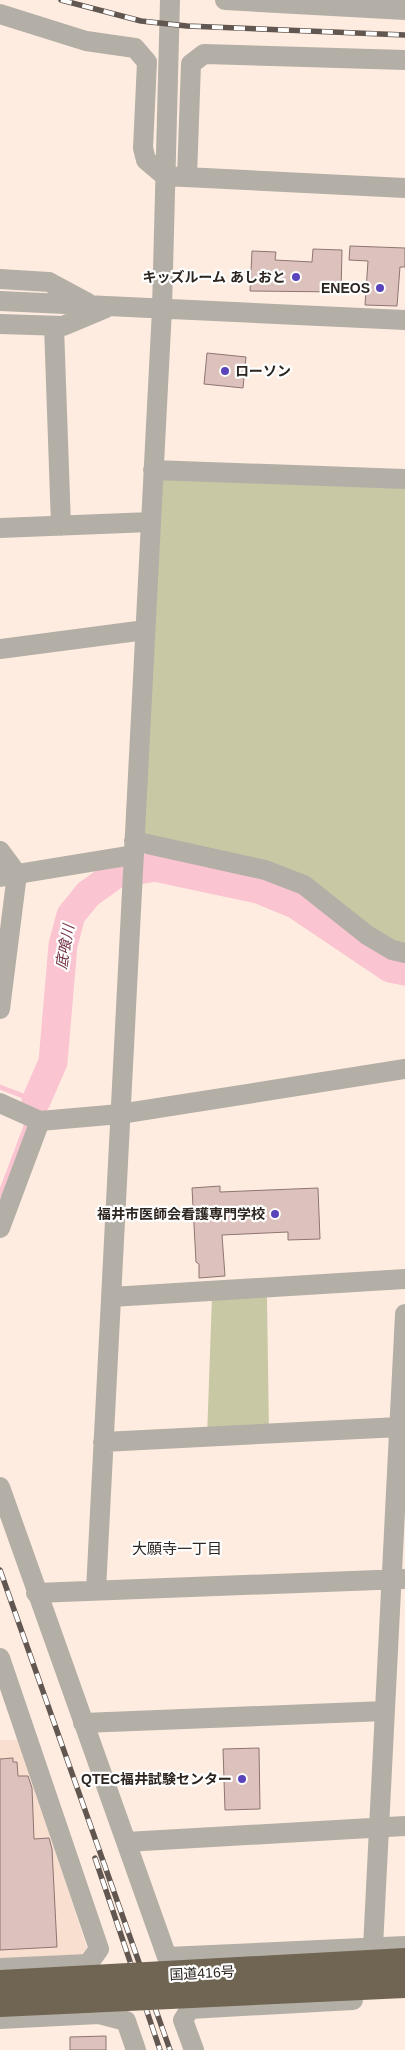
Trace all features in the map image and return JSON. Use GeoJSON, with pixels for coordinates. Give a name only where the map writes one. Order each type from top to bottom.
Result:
{"type":"FeatureCollection","features":[{"type":"Feature","properties":{"kind":"highway","name":"国道416号"},"geometry":{"type":"LineString","coordinates":[[0,1984],[405,1962]]}},
{"type":"Feature","properties":{"kind":"highway","name":"国道416号"},"geometry":{"type":"LineString","coordinates":[[0,2003],[405,1984]]}},
{"type":"Feature","properties":{"kind":"street"},"geometry":{"type":"LineString","coordinates":[[96,1590],[162,309],[170,0]]}},
{"type":"Feature","properties":{"kind":"street"},"geometry":{"type":"LineString","coordinates":[[225,0],[396,7]]}},
{"type":"Feature","properties":{"kind":"street"},"geometry":{"type":"LineString","coordinates":[[0,14],[86,41],[135,48],[147,62],[143,148],[146,160],[165,176],[405,188]]}},
{"type":"Feature","properties":{"kind":"street"},"geometry":{"type":"LineString","coordinates":[[187,177],[191,64],[204,54],[405,60]]}},
{"type":"Feature","properties":{"kind":"street"},"geometry":{"type":"LineString","coordinates":[[0,279],[50,282],[101,306]]}},
{"type":"Feature","properties":{"kind":"street"},"geometry":{"type":"LineString","coordinates":[[0,301],[405,320]]}},
{"type":"Feature","properties":{"kind":"street"},"geometry":{"type":"LineString","coordinates":[[0,324],[63,326],[101,306]]}},
{"type":"Feature","properties":{"kind":"street"},"geometry":{"type":"LineString","coordinates":[[54,326],[61,526]]}},
{"type":"Feature","properties":{"kind":"street"},"geometry":{"type":"LineString","coordinates":[[153,470],[405,479]]}},
{"type":"Feature","properties":{"kind":"street"},"geometry":{"type":"LineString","coordinates":[[0,528],[151,522]]}},
{"type":"Feature","properties":{"kind":"street"},"geometry":{"type":"LineString","coordinates":[[0,649],[145,630]]}},
{"type":"Feature","properties":{"kind":"street"},"geometry":{"type":"LineString","coordinates":[[8,875],[134,848],[265,870],[304,885],[367,935],[392,950],[405,954]]}},
{"type":"Feature","properties":{"kind":"street"},"geometry":{"type":"LineString","coordinates":[[0,852],[8,875],[0,1010]]}},
{"type":"Feature","properties":{"kind":"street"},"geometry":{"type":"LineString","coordinates":[[0,1103],[40,1121],[120,1114],[405,1069]]}},
{"type":"Feature","properties":{"kind":"street"},"geometry":{"type":"LineString","coordinates":[[0,1228],[40,1121]]}},
{"type":"Feature","properties":{"kind":"street"},"geometry":{"type":"LineString","coordinates":[[111,1296],[405,1279]]}},
{"type":"Feature","properties":{"kind":"street"},"geometry":{"type":"LineString","coordinates":[[373,1947],[385,1711],[398,1579],[399,1428],[405,1314]]}},
{"type":"Feature","properties":{"kind":"street"},"geometry":{"type":"LineString","coordinates":[[103,1442],[399,1428]]}},
{"type":"Feature","properties":{"kind":"street"},"geometry":{"type":"LineString","coordinates":[[0,1487],[167,1958],[405,1946]]}},
{"type":"Feature","properties":{"kind":"street"},"geometry":{"type":"LineString","coordinates":[[36,1593],[398,1579]]}},
{"type":"Feature","properties":{"kind":"street"},"geometry":{"type":"LineString","coordinates":[[0,1658],[99,1949],[88,1964],[99,2014]]}},
{"type":"Feature","properties":{"kind":"street"},"geometry":{"type":"LineString","coordinates":[[83,1723],[385,1711]]}},
{"type":"Feature","properties":{"kind":"street"},"geometry":{"type":"LineString","coordinates":[[126,1842],[405,1826]]}},
{"type":"Feature","properties":{"kind":"street"},"geometry":{"type":"LineString","coordinates":[[175,1957],[190,2009],[183,2020],[194,2050]]}},
{"type":"Feature","properties":{"kind":"street"},"geometry":{"type":"LineString","coordinates":[[0,1968],[88,1964]]}},
{"type":"Feature","properties":{"kind":"street"},"geometry":{"type":"LineString","coordinates":[[190,2009],[405,1997]]}},
{"type":"Feature","properties":{"kind":"street"},"geometry":{"type":"LineString","coordinates":[[0,2020],[99,2014],[126,2021],[136,2050]]}},
{"type":"Feature","properties":{"kind":"shaded area"},"geometry":{"type":"Polygon","coordinates":[[[0,1740],[19,1740],[87,1948],[83,1955],[0,1960],[0,1740]]]}},
{"type":"Feature","properties":{"kind":"green space"},"geometry":{"type":"Polygon","coordinates":[[[153,470],[405,479],[405,951],[292,880],[134,841],[153,470]]]}},
{"type":"Feature","properties":{"kind":"green space"},"geometry":{"type":"Polygon","coordinates":[[[212,1296],[267,1296],[269,1434],[207,1437],[212,1296]]]}},
{"type":"Feature","properties":{"kind":"building"},"geometry":{"type":"Polygon","coordinates":[[[350,246],[405,248],[405,267],[400,267],[397,306],[365,305],[368,261],[349,260],[350,246]]]}},
{"type":"Feature","properties":{"kind":"building"},"geometry":{"type":"Polygon","coordinates":[[[313,249],[342,250],[341,292],[250,291],[252,251],[276,252],[275,260],[312,262],[313,249]]]}},
{"type":"Feature","properties":{"kind":"building","name":"ローソン"},"geometry":{"type":"Polygon","coordinates":[[[207,353],[246,357],[243,388],[204,384],[207,353]]]}},
{"type":"Feature","properties":{"kind":"building"},"geometry":{"type":"Polygon","coordinates":[[[220,1186],[220,1192],[318,1188],[320,1239],[288,1240],[288,1232],[222,1235],[225,1276],[199,1278],[199,1264],[196,1262],[192,1188],[220,1186]]]}},
{"type":"Feature","properties":{"kind":"building"},"geometry":{"type":"Polygon","coordinates":[[[259,1748],[260,1809],[225,1810],[223,1749],[259,1748]]]}},
{"type":"Feature","properties":{"kind":"building"},"geometry":{"type":"Polygon","coordinates":[[[13,1758],[13,1762],[17,1762],[18,1776],[28,1776],[32,1788],[34,1839],[49,1838],[52,1849],[57,1947],[0,1950],[0,1759],[13,1758]]]}},
{"type":"Feature","properties":{"kind":"building"},"geometry":{"type":"Polygon","coordinates":[[[106,2036],[106,2050],[70,2050],[70,2037],[106,2036]]]}},
{"type":"Feature","properties":{"kind":"waterway","name":"底喰川"},"geometry":{"type":"LineString","coordinates":[[36,1101],[53,1062],[63,945],[71,915],[88,894],[116,874],[155,867],[258,889],[295,904],[390,968],[405,971]]}},
{"type":"Feature","properties":{"kind":"waterway"},"geometry":{"type":"LineString","coordinates":[[0,1087],[36,1101],[31,1114]]}},
{"type":"Feature","properties":{"kind":"waterway","name":"底喰川"},"geometry":{"type":"LineString","coordinates":[[0,1195],[28,1121]]}},
{"type":"Feature","properties":{"kind":"railway"},"geometry":{"type":"LineString","coordinates":[[61,0],[141,21],[187,26],[405,35]]}},
{"type":"Feature","properties":{"kind":"railway"},"geometry":{"type":"LineString","coordinates":[[0,1570],[170,2050]]}},
{"type":"Feature","properties":{"kind":"railway"},"geometry":{"type":"LineString","coordinates":[[95,1858],[160,2050]]}},
{"type":"Feature","properties":{"kind":"place","name":"キッズルーム あしおと"},"geometry":{"type":"Point","coordinates":[296,277]}},
{"type":"Feature","properties":{"kind":"place","name":"ENEOS"},"geometry":{"type":"Point","coordinates":[380,288]}},
{"type":"Feature","properties":{"kind":"place","name":"ローソン"},"geometry":{"type":"Point","coordinates":[225,371]}},
{"type":"Feature","properties":{"kind":"place","name":"福井市医師会看護専門学校"},"geometry":{"type":"Point","coordinates":[275,1214]}},
{"type":"Feature","properties":{"kind":"place","name":"QTEC福井試験センター"},"geometry":{"type":"Point","coordinates":[242,1779]}},
{"type":"Feature","properties":{"kind":"district","name":"大願寺一丁目"},"geometry":{"type":"Point","coordinates":[177,1549]}}]}
